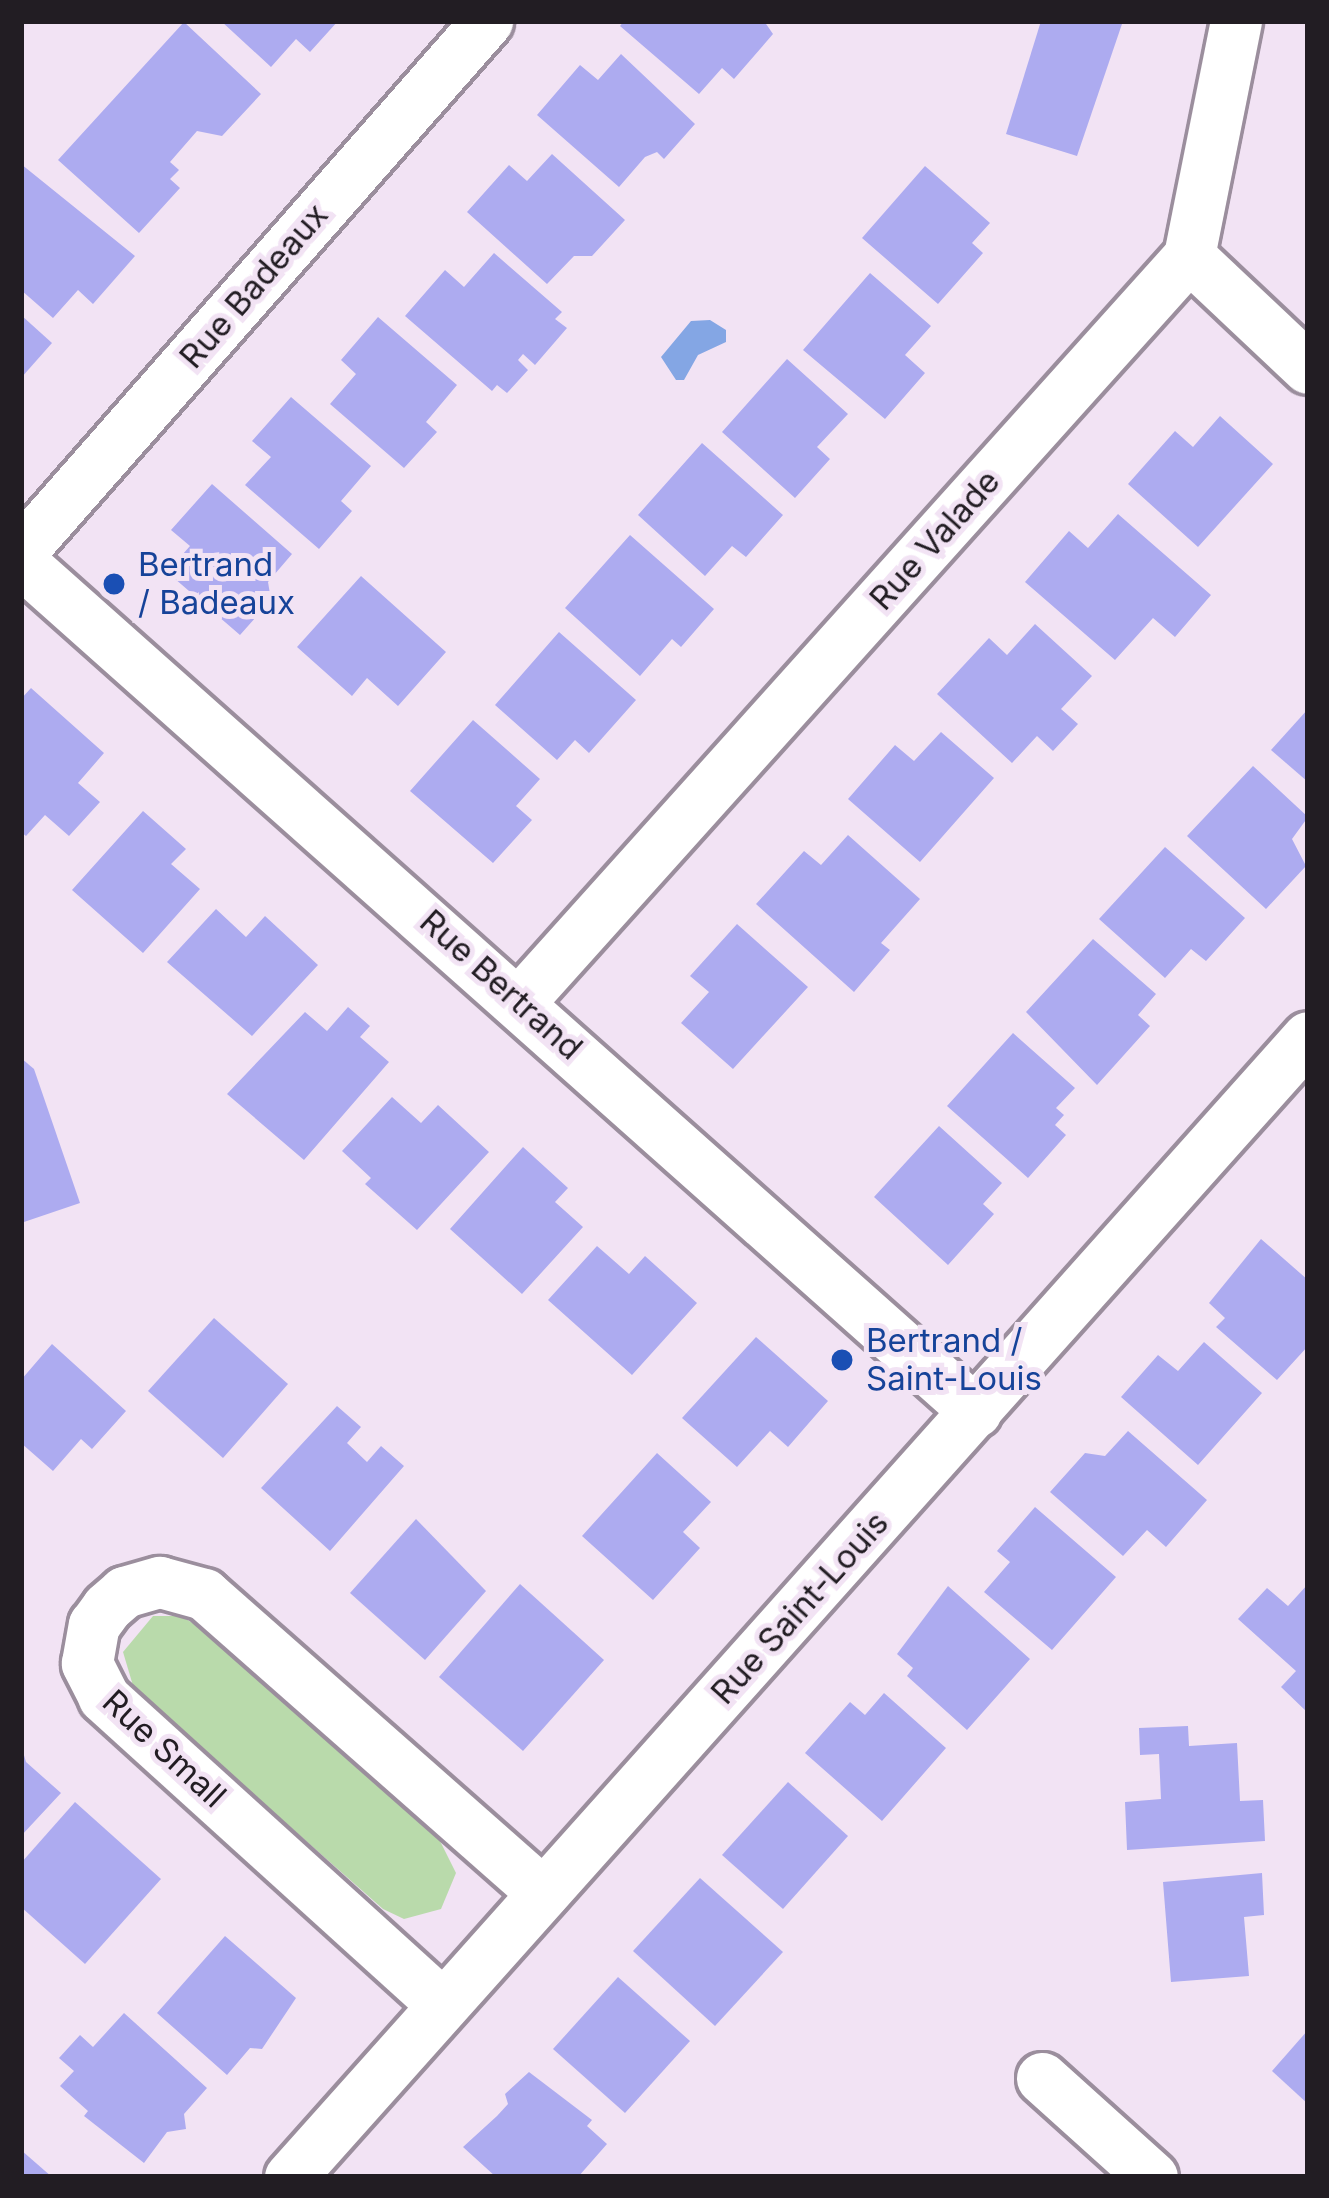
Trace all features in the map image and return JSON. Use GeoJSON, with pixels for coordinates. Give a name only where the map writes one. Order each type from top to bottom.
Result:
{"type":"FeatureCollection","features":[{"type":"Feature","properties":{"kind":"street","name":"Rue Badeaux"},"geometry":{"type":"LineString","coordinates":[[21,551],[487,21]]}},
{"type":"Feature","properties":{"kind":"street"},"geometry":{"type":"LineString","coordinates":[[1236,21],[1189,256],[1308,368]]}},
{"type":"Feature","properties":{"kind":"street","name":"Rue Valade"},"geometry":{"type":"LineString","coordinates":[[520,1001],[1189,256]]}},
{"type":"Feature","properties":{"kind":"street","name":"Rue Bertrand"},"geometry":{"type":"LineString","coordinates":[[21,562],[520,1001],[976,1412]]}},
{"type":"Feature","properties":{"kind":"street","name":"Rue Saint-Louis"},"geometry":{"type":"LineString","coordinates":[[290,2177],[1308,1037]]}},
{"type":"Feature","properties":{"kind":"street","name":"Rue Small"},"geometry":{"type":"LineString","coordinates":[[442,2004],[104,1697],[87,1663],[94,1625],[107,1607],[124,1592],[160,1582],[205,1594],[543,1893]]}},
{"type":"Feature","properties":{"kind":"street"},"geometry":{"type":"LineString","coordinates":[[1042,2078],[1151,2177]]}},
{"type":"Feature","properties":{"kind":"green space"},"geometry":{"type":"Polygon","coordinates":[[[153,1616],[181,1616],[204,1630],[440,1841],[456,1873],[441,1909],[404,1919],[383,1909],[134,1689],[123,1652],[153,1616]]]}},
{"type":"Feature","properties":{"kind":"water"},"geometry":{"type":"Polygon","coordinates":[[[710,320],[726,330],[726,342],[698,355],[684,380],[676,380],[661,357],[691,321],[710,320]]]}},
{"type":"Feature","properties":{"kind":"building"},"geometry":{"type":"Polygon","coordinates":[[[221,21],[338,21],[310,52],[296,39],[271,67],[221,21]]]}},
{"type":"Feature","properties":{"kind":"building"},"geometry":{"type":"Polygon","coordinates":[[[624,21],[764,21],[773,34],[734,79],[722,68],[699,94],[620,26],[624,21]]]}},
{"type":"Feature","properties":{"kind":"building"},"geometry":{"type":"Polygon","coordinates":[[[1041,21],[1123,21],[1077,156],[1006,134],[1041,21]]]}},
{"type":"Feature","properties":{"kind":"building"},"geometry":{"type":"Polygon","coordinates":[[[184,22],[261,94],[222,136],[197,131],[170,162],[179,170],[170,179],[180,188],[139,233],[58,160],[184,22]]]}},
{"type":"Feature","properties":{"kind":"building"},"geometry":{"type":"Polygon","coordinates":[[[621,54],[695,124],[664,159],[657,152],[645,157],[619,187],[537,115],[580,65],[598,80],[621,54]]]}},
{"type":"Feature","properties":{"kind":"building"},"geometry":{"type":"Polygon","coordinates":[[[552,154],[625,220],[592,256],[574,256],[547,284],[467,212],[509,165],[527,181],[552,154]]]}},
{"type":"Feature","properties":{"kind":"building"},"geometry":{"type":"Polygon","coordinates":[[[21,164],[135,256],[93,304],[78,290],[53,318],[21,290],[21,164]]]}},
{"type":"Feature","properties":{"kind":"building"},"geometry":{"type":"Polygon","coordinates":[[[925,166],[990,223],[972,243],[983,253],[938,304],[862,238],[925,166]]]}},
{"type":"Feature","properties":{"kind":"building"},"geometry":{"type":"Polygon","coordinates":[[[494,253],[562,312],[555,319],[567,328],[535,365],[523,354],[518,360],[528,370],[507,393],[497,385],[492,391],[405,316],[445,270],[464,287],[494,253]]]}},
{"type":"Feature","properties":{"kind":"building"},"geometry":{"type":"Polygon","coordinates":[[[870,273],[931,326],[905,355],[925,373],[885,419],[803,350],[870,273]]]}},
{"type":"Feature","properties":{"kind":"building"},"geometry":{"type":"Polygon","coordinates":[[[21,315],[52,343],[21,378],[21,315]]]}},
{"type":"Feature","properties":{"kind":"building"},"geometry":{"type":"Polygon","coordinates":[[[378,317],[457,385],[426,422],[437,432],[404,468],[330,404],[356,374],[341,360],[378,317]]]}},
{"type":"Feature","properties":{"kind":"building"},"geometry":{"type":"Polygon","coordinates":[[[787,359],[848,414],[817,447],[830,459],[795,498],[722,432],[787,359]]]}},
{"type":"Feature","properties":{"kind":"building"},"geometry":{"type":"Polygon","coordinates":[[[291,397],[371,466],[341,501],[352,511],[319,549],[245,485],[271,457],[252,441],[291,397]]]}},
{"type":"Feature","properties":{"kind":"building"},"geometry":{"type":"Polygon","coordinates":[[[1220,416],[1273,464],[1198,547],[1128,484],[1175,431],[1193,447],[1220,416]]]}},
{"type":"Feature","properties":{"kind":"building"},"geometry":{"type":"Polygon","coordinates":[[[702,443],[783,515],[746,557],[732,546],[705,576],[638,515],[702,443]]]}},
{"type":"Feature","properties":{"kind":"building"},"geometry":{"type":"Polygon","coordinates":[[[212,484],[292,554],[268,582],[271,600],[240,635],[167,572],[190,546],[171,530],[212,484]]]}},
{"type":"Feature","properties":{"kind":"building"},"geometry":{"type":"Polygon","coordinates":[[[1118,514],[1211,595],[1175,637],[1153,618],[1115,660],[1025,582],[1069,531],[1088,548],[1118,514]]]}},
{"type":"Feature","properties":{"kind":"building"},"geometry":{"type":"Polygon","coordinates":[[[630,535],[714,609],[681,647],[672,639],[640,676],[565,608],[630,535]]]}},
{"type":"Feature","properties":{"kind":"building"},"geometry":{"type":"Polygon","coordinates":[[[361,576],[446,652],[398,706],[367,678],[352,696],[297,647],[361,576]]]}},
{"type":"Feature","properties":{"kind":"building"},"geometry":{"type":"Polygon","coordinates":[[[1035,624],[1092,676],[1061,709],[1078,724],[1053,751],[1037,736],[1012,763],[937,694],[989,638],[1007,655],[1035,624]]]}},
{"type":"Feature","properties":{"kind":"building"},"geometry":{"type":"Polygon","coordinates":[[[559,632],[636,700],[589,753],[575,740],[557,760],[495,705],[559,632]]]}},
{"type":"Feature","properties":{"kind":"building"},"geometry":{"type":"Polygon","coordinates":[[[31,688],[104,753],[78,783],[100,802],[69,836],[45,815],[26,836],[21,832],[21,699],[31,688]]]}},
{"type":"Feature","properties":{"kind":"building"},"geometry":{"type":"Polygon","coordinates":[[[1308,709],[1308,782],[1271,750],[1308,709]]]}},
{"type":"Feature","properties":{"kind":"building"},"geometry":{"type":"Polygon","coordinates":[[[473,720],[540,779],[516,806],[532,820],[493,863],[410,791],[473,720]]]}},
{"type":"Feature","properties":{"kind":"building"},"geometry":{"type":"Polygon","coordinates":[[[941,732],[994,778],[920,862],[848,799],[895,745],[914,761],[941,732]]]}},
{"type":"Feature","properties":{"kind":"building"},"geometry":{"type":"Polygon","coordinates":[[[1253,766],[1308,817],[1292,839],[1306,866],[1266,909],[1187,836],[1253,766]]]}},
{"type":"Feature","properties":{"kind":"building"},"geometry":{"type":"Polygon","coordinates":[[[143,811],[186,849],[171,864],[200,889],[143,953],[72,890],[143,811]]]}},
{"type":"Feature","properties":{"kind":"building"},"geometry":{"type":"Polygon","coordinates":[[[848,835],[920,899],[881,943],[890,950],[854,992],[756,904],[804,851],[821,865],[848,835]]]}},
{"type":"Feature","properties":{"kind":"building"},"geometry":{"type":"Polygon","coordinates":[[[1165,847],[1245,918],[1206,961],[1191,949],[1165,978],[1099,919],[1165,847]]]}},
{"type":"Feature","properties":{"kind":"building"},"geometry":{"type":"Polygon","coordinates":[[[216,909],[246,937],[265,916],[318,965],[252,1036],[167,962],[216,909]]]}},
{"type":"Feature","properties":{"kind":"building"},"geometry":{"type":"Polygon","coordinates":[[[737,924],[808,987],[733,1069],[681,1023],[709,992],[690,976],[737,924]]]}},
{"type":"Feature","properties":{"kind":"building"},"geometry":{"type":"Polygon","coordinates":[[[1093,939],[1156,994],[1138,1015],[1150,1026],[1097,1085],[1026,1012],[1093,939]]]}},
{"type":"Feature","properties":{"kind":"building"},"geometry":{"type":"Polygon","coordinates":[[[348,1007],[370,1026],[360,1037],[389,1062],[304,1160],[227,1094],[305,1012],[327,1031],[348,1007]]]}},
{"type":"Feature","properties":{"kind":"building"},"geometry":{"type":"Polygon","coordinates":[[[1013,1033],[1075,1088],[1056,1108],[1064,1115],[1055,1125],[1066,1135],[1028,1178],[947,1106],[1013,1033]]]}},
{"type":"Feature","properties":{"kind":"building"},"geometry":{"type":"Polygon","coordinates":[[[21,1058],[34,1069],[80,1203],[21,1223],[21,1058]]]}},
{"type":"Feature","properties":{"kind":"building"},"geometry":{"type":"Polygon","coordinates":[[[392,1097],[421,1123],[438,1105],[489,1152],[417,1230],[365,1184],[371,1178],[342,1151],[392,1097]]]}},
{"type":"Feature","properties":{"kind":"building"},"geometry":{"type":"Polygon","coordinates":[[[939,1126],[1002,1183],[983,1204],[994,1214],[948,1265],[874,1197],[939,1126]]]}},
{"type":"Feature","properties":{"kind":"building"},"geometry":{"type":"Polygon","coordinates":[[[523,1147],[568,1188],[555,1202],[583,1227],[522,1294],[450,1229],[523,1147]]]}},
{"type":"Feature","properties":{"kind":"building"},"geometry":{"type":"Polygon","coordinates":[[[1261,1239],[1308,1280],[1308,1346],[1277,1380],[1216,1327],[1225,1318],[1209,1303],[1261,1239]]]}},
{"type":"Feature","properties":{"kind":"building"},"geometry":{"type":"Polygon","coordinates":[[[597,1246],[629,1274],[645,1256],[697,1303],[632,1375],[548,1300],[597,1246]]]}},
{"type":"Feature","properties":{"kind":"building"},"geometry":{"type":"Polygon","coordinates":[[[214,1318],[288,1384],[223,1458],[148,1391],[214,1318]]]}},
{"type":"Feature","properties":{"kind":"building"},"geometry":{"type":"Polygon","coordinates":[[[756,1337],[828,1401],[788,1447],[770,1431],[737,1467],[682,1418],[756,1337]]]}},
{"type":"Feature","properties":{"kind":"building"},"geometry":{"type":"Polygon","coordinates":[[[1204,1342],[1262,1393],[1198,1465],[1121,1397],[1158,1355],[1178,1371],[1204,1342]]]}},
{"type":"Feature","properties":{"kind":"building"},"geometry":{"type":"Polygon","coordinates":[[[52,1344],[126,1411],[92,1449],[81,1439],[53,1471],[21,1443],[21,1380],[52,1344]]]}},
{"type":"Feature","properties":{"kind":"building"},"geometry":{"type":"Polygon","coordinates":[[[337,1406],[361,1427],[347,1443],[367,1462],[381,1446],[404,1466],[330,1551],[261,1488],[337,1406]]]}},
{"type":"Feature","properties":{"kind":"building"},"geometry":{"type":"Polygon","coordinates":[[[1128,1431],[1207,1500],[1166,1547],[1147,1530],[1123,1556],[1050,1492],[1085,1453],[1105,1456],[1128,1431]]]}},
{"type":"Feature","properties":{"kind":"building"},"geometry":{"type":"Polygon","coordinates":[[[657,1453],[711,1502],[683,1532],[700,1548],[653,1600],[582,1536],[657,1453]]]}},
{"type":"Feature","properties":{"kind":"building"},"geometry":{"type":"Polygon","coordinates":[[[1035,1507],[1116,1577],[1052,1650],[984,1592],[1010,1562],[997,1551],[1035,1507]]]}},
{"type":"Feature","properties":{"kind":"building"},"geometry":{"type":"Polygon","coordinates":[[[416,1519],[486,1591],[425,1660],[350,1593],[416,1519]]]}},
{"type":"Feature","properties":{"kind":"building"},"geometry":{"type":"Polygon","coordinates":[[[520,1584],[604,1660],[523,1751],[439,1677],[520,1584]]]}},
{"type":"Feature","properties":{"kind":"building"},"geometry":{"type":"Polygon","coordinates":[[[1308,1584],[1308,1713],[1281,1687],[1296,1671],[1238,1619],[1267,1588],[1288,1606],[1308,1584]]]}},
{"type":"Feature","properties":{"kind":"building"},"geometry":{"type":"Polygon","coordinates":[[[948,1586],[1030,1659],[967,1730],[907,1676],[913,1668],[897,1654],[948,1586]]]}},
{"type":"Feature","properties":{"kind":"building"},"geometry":{"type":"Polygon","coordinates":[[[884,1693],[946,1748],[882,1821],[805,1753],[850,1702],[865,1715],[884,1693]]]}},
{"type":"Feature","properties":{"kind":"building"},"geometry":{"type":"Polygon","coordinates":[[[1188,1726],[1189,1746],[1237,1743],[1240,1801],[1263,1800],[1265,1841],[1127,1850],[1125,1802],[1161,1799],[1159,1754],[1140,1755],[1139,1728],[1188,1726]]]}},
{"type":"Feature","properties":{"kind":"building"},"geometry":{"type":"Polygon","coordinates":[[[21,1745],[26,1762],[61,1793],[21,1836],[21,1745]]]}},
{"type":"Feature","properties":{"kind":"building"},"geometry":{"type":"Polygon","coordinates":[[[788,1782],[848,1836],[783,1909],[722,1855],[788,1782]]]}},
{"type":"Feature","properties":{"kind":"building"},"geometry":{"type":"Polygon","coordinates":[[[75,1802],[161,1879],[85,1964],[21,1907],[21,1863],[75,1802]]]}},
{"type":"Feature","properties":{"kind":"building"},"geometry":{"type":"Polygon","coordinates":[[[1262,1873],[1264,1915],[1244,1917],[1249,1976],[1171,1982],[1163,1882],[1262,1873]]]}},
{"type":"Feature","properties":{"kind":"building"},"geometry":{"type":"Polygon","coordinates":[[[700,1878],[783,1952],[715,2026],[633,1951],[700,1878]]]}},
{"type":"Feature","properties":{"kind":"building"},"geometry":{"type":"Polygon","coordinates":[[[225,1936],[296,1998],[262,2049],[250,2048],[227,2075],[157,2013],[225,1936]]]}},
{"type":"Feature","properties":{"kind":"building"},"geometry":{"type":"Polygon","coordinates":[[[618,1977],[690,2041],[625,2113],[553,2049],[618,1977]]]}},
{"type":"Feature","properties":{"kind":"building"},"geometry":{"type":"Polygon","coordinates":[[[124,2013],[207,2088],[184,2114],[186,2129],[167,2132],[144,2163],[84,2116],[88,2111],[60,2086],[74,2071],[59,2058],[80,2035],[93,2047],[124,2013]]]}},
{"type":"Feature","properties":{"kind":"building"},"geometry":{"type":"Polygon","coordinates":[[[1308,2030],[1308,2104],[1272,2071],[1308,2030]]]}},
{"type":"Feature","properties":{"kind":"building"},"geometry":{"type":"Polygon","coordinates":[[[529,2072],[592,2120],[587,2126],[607,2144],[578,2177],[496,2177],[463,2147],[508,2104],[505,2094],[529,2072]]]}},
{"type":"Feature","properties":{"kind":"building"},"geometry":{"type":"Polygon","coordinates":[[[21,2150],[52,2177],[21,2177],[21,2150]]]}},
{"type":"Feature","properties":{"kind":"place","name":"Bertrand / Badeaux"},"geometry":{"type":"Point","coordinates":[114,584]}},
{"type":"Feature","properties":{"kind":"place","name":"Bertrand / Saint-Louis"},"geometry":{"type":"Point","coordinates":[842,1360]}}]}
